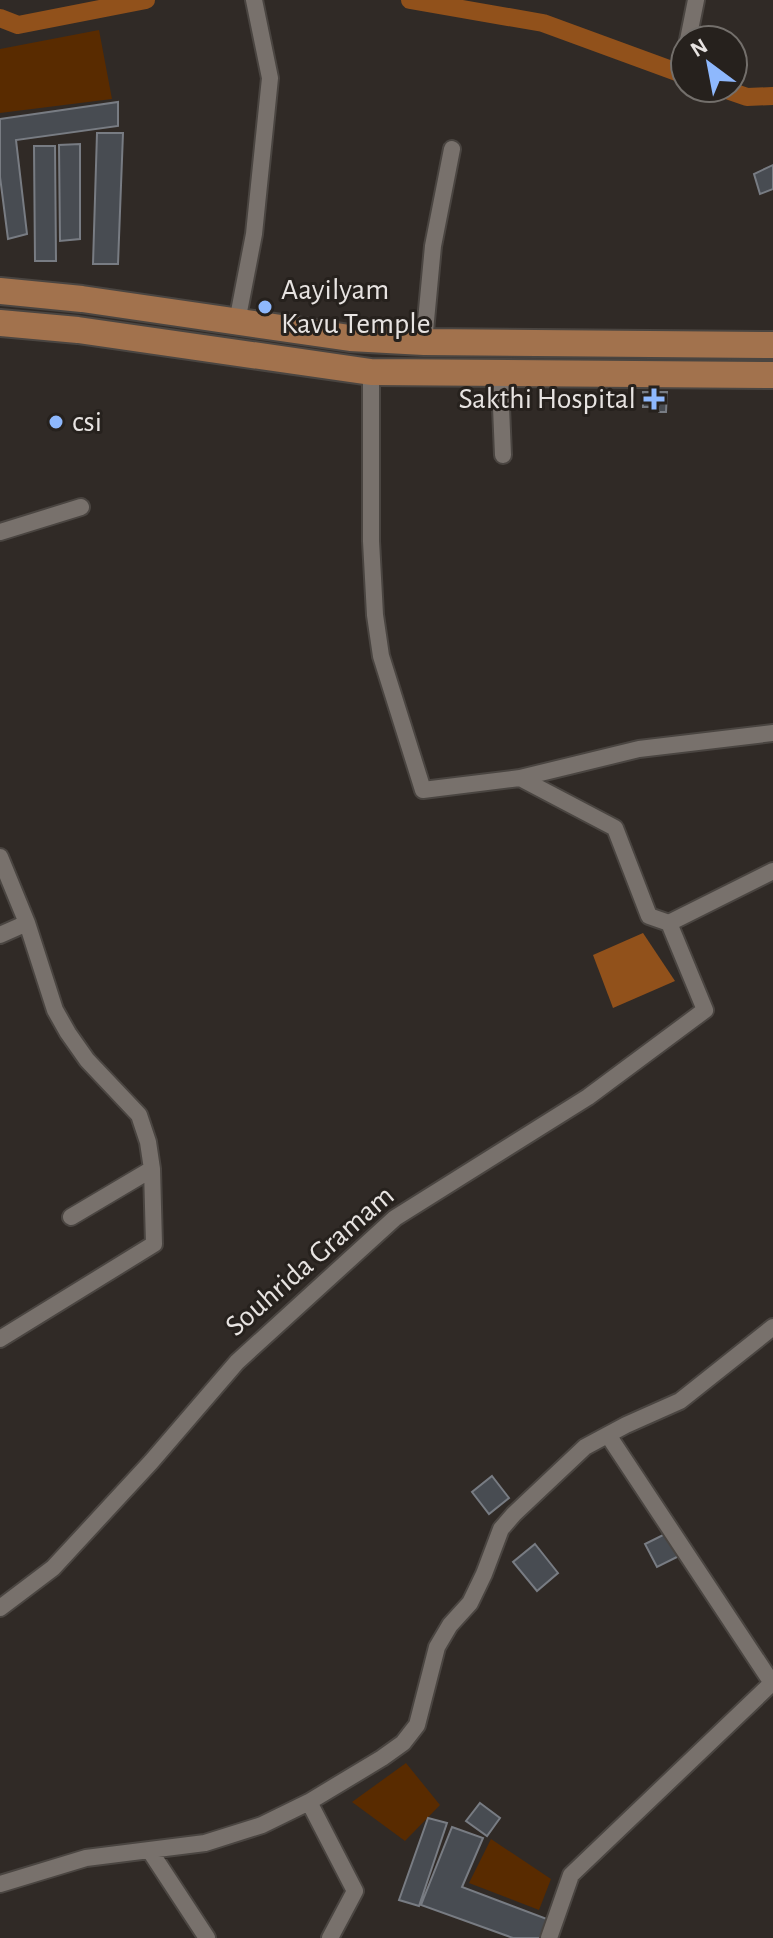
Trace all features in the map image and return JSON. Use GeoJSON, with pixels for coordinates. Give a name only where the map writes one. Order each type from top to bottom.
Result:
{"type":"FeatureCollection","features":[{"type":"Feature","properties":{"kind":"main road"},"geometry":{"type":"LineString","coordinates":[[0,291],[82,299],[350,338],[424,342],[773,345]]}},
{"type":"Feature","properties":{"kind":"main road"},"geometry":{"type":"LineString","coordinates":[[0,323],[78,330],[371,372],[773,375]]}},
{"type":"Feature","properties":{"kind":"street"},"geometry":{"type":"LineString","coordinates":[[237,322],[254,234],[270,78],[254,0]]}},
{"type":"Feature","properties":{"kind":"street"},"geometry":{"type":"LineString","coordinates":[[691,24],[696,0]]}},
{"type":"Feature","properties":{"kind":"street"},"geometry":{"type":"LineString","coordinates":[[424,342],[433,246],[452,149]]}},
{"type":"Feature","properties":{"kind":"street"},"geometry":{"type":"LineString","coordinates":[[371,372],[371,541],[375,615],[381,656],[423,790],[520,778],[639,749],[773,733]]}},
{"type":"Feature","properties":{"kind":"street"},"geometry":{"type":"LineString","coordinates":[[502,373],[503,455]]}},
{"type":"Feature","properties":{"kind":"street"},"geometry":{"type":"LineString","coordinates":[[0,532],[81,507]]}},
{"type":"Feature","properties":{"kind":"street"},"geometry":{"type":"LineString","coordinates":[[520,778],[615,828],[649,916],[669,923],[773,871]]}},
{"type":"Feature","properties":{"kind":"street"},"geometry":{"type":"LineString","coordinates":[[0,857],[27,923],[55,1010],[87,1060],[139,1115],[148,1142],[152,1169],[154,1244],[0,1339]]}},
{"type":"Feature","properties":{"kind":"street"},"geometry":{"type":"LineString","coordinates":[[0,935],[27,923]]}},
{"type":"Feature","properties":{"kind":"street","name":"Souhrida Gramam"},"geometry":{"type":"LineString","coordinates":[[0,1608],[53,1568],[151,1462],[237,1362],[395,1218],[588,1097],[705,1010],[669,923]]}},
{"type":"Feature","properties":{"kind":"street"},"geometry":{"type":"LineString","coordinates":[[71,1217],[152,1169]]}},
{"type":"Feature","properties":{"kind":"street"},"geometry":{"type":"LineString","coordinates":[[0,1884],[86,1858],[205,1843],[262,1825],[309,1802],[403,1743],[417,1725],[437,1647],[450,1625],[470,1603],[501,1529],[514,1514],[585,1447],[680,1401],[773,1327]]}},
{"type":"Feature","properties":{"kind":"street"},"geometry":{"type":"LineString","coordinates":[[549,1938],[571,1875],[773,1682],[608,1435]]}},
{"type":"Feature","properties":{"kind":"street"},"geometry":{"type":"LineString","coordinates":[[309,1802],[355,1891],[330,1938]]}},
{"type":"Feature","properties":{"kind":"street"},"geometry":{"type":"LineString","coordinates":[[150,1851],[207,1938]]}},
{"type":"Feature","properties":{"kind":"shaded area"},"geometry":{"type":"Polygon","coordinates":[[[99,30],[112,99],[0,113],[0,49],[99,30]]]}},
{"type":"Feature","properties":{"kind":"shaded area"},"geometry":{"type":"Polygon","coordinates":[[[643,933],[675,981],[613,1008],[593,955],[643,933]]]}},
{"type":"Feature","properties":{"kind":"shaded area"},"geometry":{"type":"Polygon","coordinates":[[[406,1763],[440,1805],[405,1841],[352,1802],[406,1763]]]}},
{"type":"Feature","properties":{"kind":"shaded area"},"geometry":{"type":"Polygon","coordinates":[[[491,1839],[551,1879],[539,1910],[469,1883],[491,1839]]]}},
{"type":"Feature","properties":{"kind":"building"},"geometry":{"type":"Polygon","coordinates":[[[118,102],[118,126],[16,140],[27,234],[8,239],[0,177],[0,119],[118,102]]]}},
{"type":"Feature","properties":{"kind":"building"},"geometry":{"type":"Polygon","coordinates":[[[97,133],[123,133],[118,264],[93,264],[97,133]]]}},
{"type":"Feature","properties":{"kind":"building"},"geometry":{"type":"Polygon","coordinates":[[[80,144],[80,239],[60,241],[59,145],[80,144]]]}},
{"type":"Feature","properties":{"kind":"building"},"geometry":{"type":"Polygon","coordinates":[[[34,146],[55,146],[56,261],[35,261],[34,146]]]}},
{"type":"Feature","properties":{"kind":"building"},"geometry":{"type":"Polygon","coordinates":[[[773,165],[773,189],[760,194],[754,174],[773,165]]]}},
{"type":"Feature","properties":{"kind":"building"},"geometry":{"type":"Polygon","coordinates":[[[643,392],[667,392],[666,412],[659,412],[659,407],[643,407],[643,392]]]}},
{"type":"Feature","properties":{"kind":"building"},"geometry":{"type":"Polygon","coordinates":[[[492,1476],[509,1498],[489,1514],[472,1492],[492,1476]]]}},
{"type":"Feature","properties":{"kind":"building"},"geometry":{"type":"Polygon","coordinates":[[[669,1532],[681,1555],[657,1567],[645,1544],[669,1532]]]}},
{"type":"Feature","properties":{"kind":"building"},"geometry":{"type":"Polygon","coordinates":[[[535,1544],[558,1573],[537,1591],[513,1562],[535,1544]]]}},
{"type":"Feature","properties":{"kind":"building"},"geometry":{"type":"Polygon","coordinates":[[[480,1803],[500,1818],[487,1836],[466,1821],[480,1803]]]}},
{"type":"Feature","properties":{"kind":"building"},"geometry":{"type":"Polygon","coordinates":[[[428,1818],[447,1823],[419,1906],[399,1900],[428,1818]]]}},
{"type":"Feature","properties":{"kind":"building"},"geometry":{"type":"Polygon","coordinates":[[[452,1827],[483,1838],[462,1887],[547,1919],[540,1938],[513,1938],[421,1905],[452,1827]]]}},
{"type":"Feature","properties":{"kind":"waterway"},"geometry":{"type":"LineString","coordinates":[[0,18],[18,25],[146,0]]}},
{"type":"Feature","properties":{"kind":"waterway"},"geometry":{"type":"LineString","coordinates":[[410,0],[543,23],[669,69]]}},
{"type":"Feature","properties":{"kind":"waterway"},"geometry":{"type":"LineString","coordinates":[[749,97],[773,96]]}},
{"type":"Feature","properties":{"kind":"place","name":"Aayilyam Kavu Temple"},"geometry":{"type":"Point","coordinates":[265,307]}},
{"type":"Feature","properties":{"kind":"place","name":"Sakthi Hospital"},"geometry":{"type":"Point","coordinates":[654,399]}},
{"type":"Feature","properties":{"kind":"place","name":"csi"},"geometry":{"type":"Point","coordinates":[56,422]}}]}
